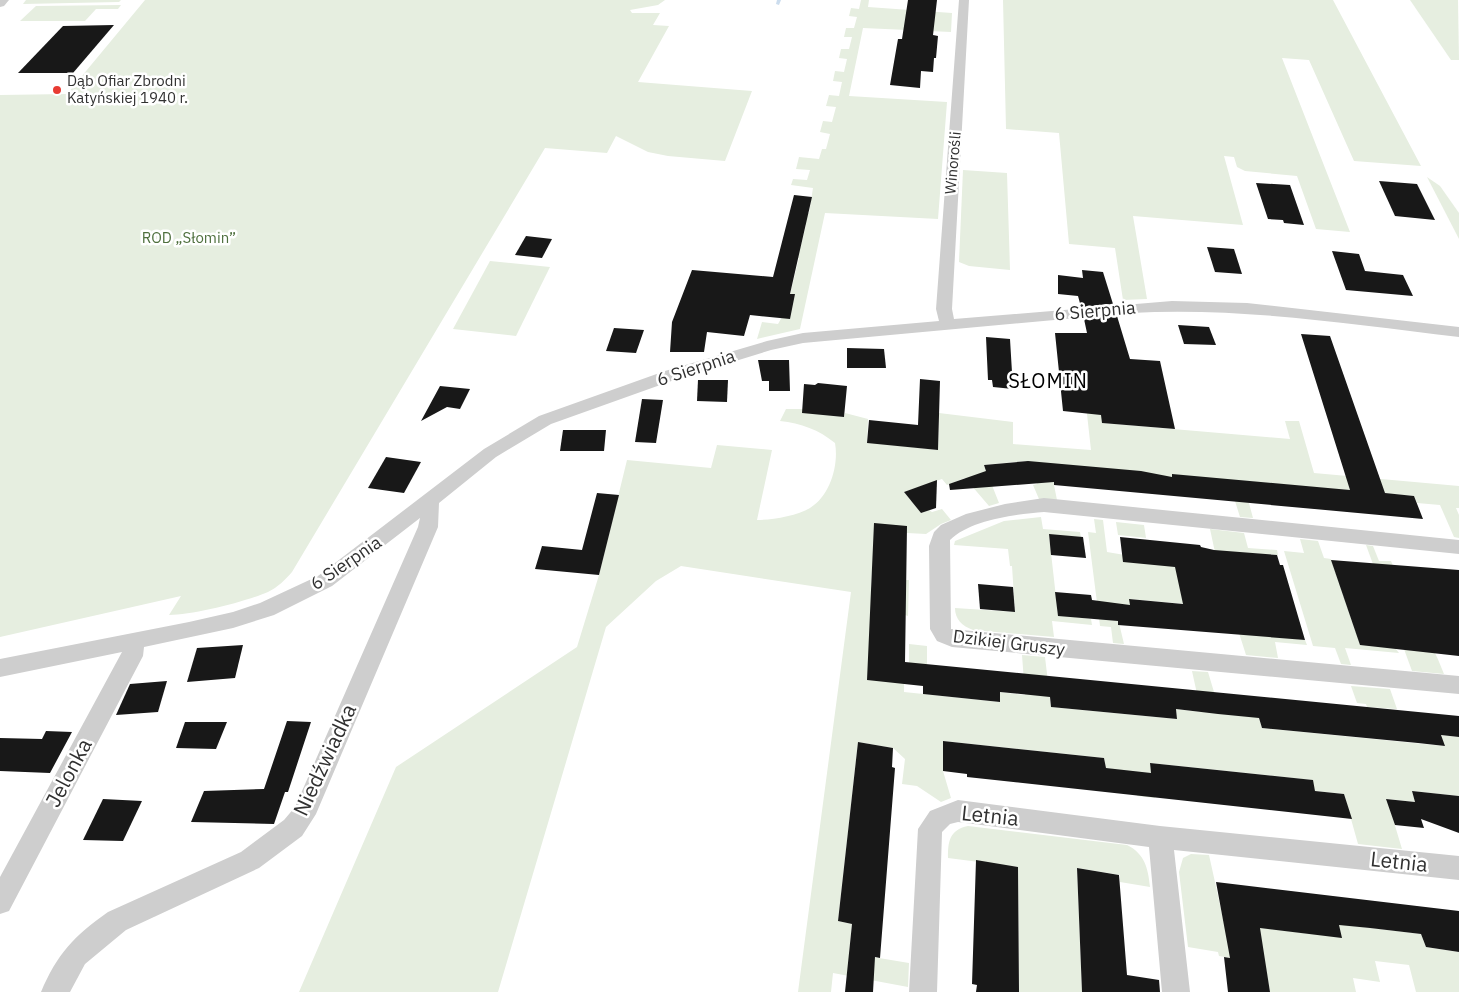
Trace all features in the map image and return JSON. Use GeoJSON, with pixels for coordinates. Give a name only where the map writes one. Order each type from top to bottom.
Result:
{"type":"FeatureCollection","features":[{"type":"Feature","properties":{"kind":"street"},"geometry":{"type":"LineString","coordinates":[[0,4],[4,0]]}},
{"type":"Feature","properties":{"kind":"street","name":"Winorośli"},"geometry":{"type":"LineString","coordinates":[[948,326],[944,309],[964,0]]}},
{"type":"Feature","properties":{"kind":"street","name":"6 Sierpnia"},"geometry":{"type":"LineString","coordinates":[[0,668],[134,642],[233,620],[267,609],[336,574],[490,453],[545,420],[671,375],[795,339],[1131,308],[1172,306],[1263,310],[1459,332]]}},
{"type":"Feature","properties":{"kind":"street","name":"Niedźwiadka"},"geometry":{"type":"LineString","coordinates":[[55,992],[76,955],[117,921],[250,860],[293,828],[304,814],[428,527],[429,501]]}},
{"type":"Feature","properties":{"kind":"street","name":"Dzikiej Gruszy"},"geometry":{"type":"LineString","coordinates":[[1459,547],[1044,505],[1026,505],[999,511],[950,529],[940,537],[939,546],[940,629],[944,635],[952,639],[1459,685]]}},
{"type":"Feature","properties":{"kind":"street","name":"Jelonka"},"geometry":{"type":"LineString","coordinates":[[0,902],[132,656],[134,642]]}},
{"type":"Feature","properties":{"kind":"street","name":"Letnia"},"geometry":{"type":"LineString","coordinates":[[923,992],[930,829],[936,819],[946,813],[958,811],[1160,837],[1459,868]]}},
{"type":"Feature","properties":{"kind":"street"},"geometry":{"type":"LineString","coordinates":[[1160,837],[1176,992]]}},
{"type":"Feature","properties":{"kind":"green space"},"geometry":{"type":"Polygon","coordinates":[[[26,0],[121,0],[119,2],[23,4],[26,0]]]}},
{"type":"Feature","properties":{"kind":"green space","name":"ROD „Słomin”"},"geometry":{"type":"Polygon","coordinates":[[[145,0],[665,0],[658,5],[630,10],[632,13],[660,13],[653,25],[669,26],[638,82],[752,91],[725,161],[668,156],[648,152],[616,136],[607,153],[545,148],[292,572],[275,588],[246,600],[191,613],[169,615],[181,596],[0,637],[0,95],[67,94],[145,0]]]}},
{"type":"Feature","properties":{"kind":"green space"},"geometry":{"type":"Polygon","coordinates":[[[861,0],[869,0],[868,7],[952,13],[951,32],[863,28],[849,96],[947,102],[938,219],[825,213],[800,329],[757,339],[762,322],[778,324],[795,294],[790,294],[799,258],[795,258],[801,245],[806,225],[804,225],[806,213],[809,213],[813,188],[791,185],[793,179],[807,180],[810,170],[796,169],[799,157],[819,159],[822,149],[826,149],[830,134],[820,132],[823,121],[832,122],[836,107],[826,106],[829,95],[839,96],[842,82],[833,81],[835,71],[844,72],[847,59],[839,58],[841,49],[849,49],[852,37],[844,37],[846,28],[854,28],[857,17],[849,16],[851,8],[859,9],[861,0]]]}},
{"type":"Feature","properties":{"kind":"green space"},"geometry":{"type":"Polygon","coordinates":[[[1003,0],[1333,0],[1421,166],[1354,161],[1309,60],[1282,58],[1350,232],[1316,229],[1297,176],[1245,171],[1237,167],[1234,157],[1224,156],[1243,225],[1133,216],[1147,299],[1123,300],[1115,248],[1069,244],[1059,133],[1006,129],[1003,0]]]}},
{"type":"Feature","properties":{"kind":"green space"},"geometry":{"type":"Polygon","coordinates":[[[1410,0],[1458,0],[1459,60],[1451,60],[1410,0]]]}},
{"type":"Feature","properties":{"kind":"green space"},"geometry":{"type":"Polygon","coordinates":[[[121,5],[118,9],[96,9],[85,21],[20,21],[36,6],[121,5]]]}},
{"type":"Feature","properties":{"kind":"green space"},"geometry":{"type":"Polygon","coordinates":[[[963,170],[1007,173],[1010,270],[969,266],[959,262],[963,170]]]}},
{"type":"Feature","properties":{"kind":"green space"},"geometry":{"type":"Polygon","coordinates":[[[1427,177],[1440,186],[1459,213],[1459,239],[1427,177]]]}},
{"type":"Feature","properties":{"kind":"green space"},"geometry":{"type":"Polygon","coordinates":[[[490,261],[550,267],[516,336],[453,329],[490,261]]]}},
{"type":"Feature","properties":{"kind":"green space"},"geometry":{"type":"Polygon","coordinates":[[[1086,405],[1100,406],[1103,423],[1290,439],[1285,421],[1299,421],[1314,473],[1459,486],[1459,508],[1456,508],[1459,515],[1459,538],[1454,537],[1440,505],[1417,503],[1414,496],[1243,481],[1253,518],[1240,517],[1235,501],[1172,474],[1173,481],[1054,485],[1057,500],[1039,499],[1033,485],[1037,484],[1026,461],[984,465],[999,503],[989,506],[965,478],[947,485],[942,479],[904,492],[921,513],[942,509],[951,520],[926,534],[907,533],[872,570],[871,587],[906,590],[906,580],[909,580],[908,616],[905,615],[904,692],[1000,702],[1000,692],[1025,695],[1022,655],[1045,657],[1051,707],[1177,719],[1176,709],[1201,712],[1192,671],[1208,672],[1214,692],[1259,718],[1262,728],[1444,746],[1441,735],[1459,737],[1459,796],[1412,791],[1415,802],[1387,799],[1402,849],[1358,844],[1344,794],[1315,791],[1312,780],[1150,763],[1155,798],[1137,796],[1133,772],[1106,768],[1104,758],[943,741],[943,771],[951,798],[941,802],[917,786],[902,784],[905,759],[893,748],[858,742],[838,921],[852,924],[849,953],[909,963],[908,987],[833,973],[831,992],[798,992],[851,592],[681,566],[656,581],[606,627],[498,992],[299,992],[396,767],[577,647],[599,575],[627,460],[711,468],[717,445],[772,450],[757,520],[769,519],[798,513],[817,503],[828,488],[836,461],[835,443],[829,438],[795,423],[780,421],[786,409],[802,409],[844,417],[845,413],[868,419],[867,442],[938,450],[939,413],[1013,422],[1013,444],[1091,450],[1086,405]]]}},
{"type":"Feature","properties":{"kind":"green space"},"geometry":{"type":"Polygon","coordinates":[[[1041,517],[1043,529],[1080,532],[1081,537],[1049,535],[1058,615],[1091,619],[1092,625],[1052,621],[1054,637],[973,630],[960,622],[955,608],[1015,612],[1012,566],[1010,566],[1008,549],[954,545],[955,541],[1004,521],[1041,517]]]}},
{"type":"Feature","properties":{"kind":"green space"},"geometry":{"type":"Polygon","coordinates":[[[1094,519],[1103,520],[1107,552],[1219,571],[1210,529],[1244,533],[1248,548],[1277,550],[1278,555],[1246,553],[1268,636],[1305,640],[1307,645],[1275,642],[1278,658],[1246,655],[1228,608],[1130,599],[1130,607],[1115,606],[1124,644],[1113,643],[1111,627],[1100,626],[1088,532],[1096,533],[1094,519]]]}},
{"type":"Feature","properties":{"kind":"green space"},"geometry":{"type":"Polygon","coordinates":[[[1116,522],[1144,525],[1146,538],[1118,535],[1116,522]]]}},
{"type":"Feature","properties":{"kind":"green space"},"geometry":{"type":"Polygon","coordinates":[[[1300,539],[1318,541],[1324,558],[1331,559],[1360,644],[1395,648],[1399,653],[1345,648],[1351,665],[1341,664],[1335,648],[1313,646],[1284,551],[1304,553],[1300,539]]]}},
{"type":"Feature","properties":{"kind":"green space"},"geometry":{"type":"Polygon","coordinates":[[[1366,545],[1373,546],[1379,561],[1391,561],[1444,674],[1412,671],[1366,545]]]}},
{"type":"Feature","properties":{"kind":"green space"},"geometry":{"type":"Polygon","coordinates":[[[909,644],[927,646],[927,664],[909,673],[909,644]]]}},
{"type":"Feature","properties":{"kind":"green space"},"geometry":{"type":"Polygon","coordinates":[[[1351,686],[1390,689],[1397,709],[1367,707],[1366,704],[1357,703],[1351,686]]]}},
{"type":"Feature","properties":{"kind":"green space"},"geometry":{"type":"Polygon","coordinates":[[[968,826],[1127,845],[1142,857],[1147,868],[1150,887],[1120,882],[1120,875],[1077,868],[1082,992],[1019,992],[1018,867],[948,858],[949,842],[953,834],[957,830],[968,826]]]}},
{"type":"Feature","properties":{"kind":"green space"},"geometry":{"type":"Polygon","coordinates":[[[1191,854],[1209,855],[1224,923],[1311,934],[1338,924],[1421,934],[1426,947],[1459,952],[1459,992],[1416,992],[1409,965],[1375,961],[1380,982],[1353,978],[1356,992],[1270,992],[1265,964],[1219,956],[1218,952],[1188,947],[1179,872],[1183,858],[1191,854]]]}},
{"type":"Feature","properties":{"kind":"building"},"geometry":{"type":"Polygon","coordinates":[[[908,0],[937,0],[933,35],[938,36],[936,58],[934,58],[933,72],[921,71],[920,88],[890,85],[898,39],[902,39],[908,0]]]}},
{"type":"Feature","properties":{"kind":"building"},"geometry":{"type":"Polygon","coordinates":[[[114,25],[73,73],[18,73],[63,26],[114,25]]]}},
{"type":"Feature","properties":{"kind":"building"},"geometry":{"type":"Polygon","coordinates":[[[1379,181],[1417,184],[1435,220],[1395,216],[1379,181]]]}},
{"type":"Feature","properties":{"kind":"building"},"geometry":{"type":"Polygon","coordinates":[[[1256,183],[1290,185],[1304,225],[1268,219],[1256,183]]]}},
{"type":"Feature","properties":{"kind":"building"},"geometry":{"type":"Polygon","coordinates":[[[794,195],[812,197],[790,294],[795,294],[790,319],[750,315],[744,336],[707,332],[704,352],[670,352],[672,322],[692,270],[773,277],[794,195]]]}},
{"type":"Feature","properties":{"kind":"building"},"geometry":{"type":"Polygon","coordinates":[[[526,236],[552,239],[542,258],[515,255],[526,236]]]}},
{"type":"Feature","properties":{"kind":"building"},"geometry":{"type":"Polygon","coordinates":[[[1207,247],[1234,249],[1242,274],[1215,272],[1207,247]]]}},
{"type":"Feature","properties":{"kind":"building"},"geometry":{"type":"Polygon","coordinates":[[[1332,251],[1359,254],[1365,271],[1403,275],[1413,296],[1346,290],[1332,251]]]}},
{"type":"Feature","properties":{"kind":"building"},"geometry":{"type":"Polygon","coordinates":[[[1082,270],[1103,272],[1113,304],[1081,307],[1078,296],[1058,294],[1058,275],[1083,278],[1082,270]]]}},
{"type":"Feature","properties":{"kind":"building"},"geometry":{"type":"Polygon","coordinates":[[[1117,316],[1130,359],[1160,361],[1175,429],[1102,423],[1101,415],[1063,411],[1055,333],[1087,333],[1084,319],[1117,316]]]}},
{"type":"Feature","properties":{"kind":"building"},"geometry":{"type":"Polygon","coordinates":[[[1178,325],[1209,327],[1216,345],[1184,344],[1178,325]]]}},
{"type":"Feature","properties":{"kind":"building"},"geometry":{"type":"Polygon","coordinates":[[[614,328],[644,330],[636,353],[606,351],[614,328]]]}},
{"type":"Feature","properties":{"kind":"building"},"geometry":{"type":"Polygon","coordinates":[[[1301,334],[1330,336],[1385,493],[1414,496],[1423,519],[1054,485],[1054,482],[950,490],[949,484],[986,471],[984,465],[1028,461],[1141,471],[1172,477],[1172,474],[1350,490],[1301,334]]]}},
{"type":"Feature","properties":{"kind":"building"},"geometry":{"type":"Polygon","coordinates":[[[986,337],[1010,339],[1013,389],[993,387],[992,380],[988,380],[986,337]]]}},
{"type":"Feature","properties":{"kind":"building"},"geometry":{"type":"Polygon","coordinates":[[[847,348],[884,349],[886,368],[847,368],[847,348]]]}},
{"type":"Feature","properties":{"kind":"building"},"geometry":{"type":"Polygon","coordinates":[[[758,360],[789,360],[790,391],[769,391],[769,381],[762,381],[758,360]]]}},
{"type":"Feature","properties":{"kind":"building"},"geometry":{"type":"Polygon","coordinates":[[[920,379],[940,381],[938,450],[867,443],[869,420],[918,425],[920,379]]]}},
{"type":"Feature","properties":{"kind":"building"},"geometry":{"type":"Polygon","coordinates":[[[698,380],[728,380],[727,402],[697,401],[698,380]]]}},
{"type":"Feature","properties":{"kind":"building"},"geometry":{"type":"Polygon","coordinates":[[[818,383],[847,386],[844,417],[802,413],[804,384],[815,385],[818,383]]]}},
{"type":"Feature","properties":{"kind":"building"},"geometry":{"type":"Polygon","coordinates":[[[440,386],[470,389],[460,409],[447,407],[421,421],[440,386]]]}},
{"type":"Feature","properties":{"kind":"building"},"geometry":{"type":"Polygon","coordinates":[[[642,399],[663,400],[656,443],[635,442],[642,399]]]}},
{"type":"Feature","properties":{"kind":"building"},"geometry":{"type":"Polygon","coordinates":[[[563,430],[606,430],[604,451],[560,451],[563,430]]]}},
{"type":"Feature","properties":{"kind":"building"},"geometry":{"type":"Polygon","coordinates":[[[386,457],[421,462],[404,493],[368,488],[386,457]]]}},
{"type":"Feature","properties":{"kind":"building"},"geometry":{"type":"Polygon","coordinates":[[[937,480],[936,508],[921,513],[904,492],[937,480]]]}},
{"type":"Feature","properties":{"kind":"building"},"geometry":{"type":"Polygon","coordinates":[[[597,493],[619,495],[599,575],[535,569],[542,546],[582,550],[597,493]]]}},
{"type":"Feature","properties":{"kind":"building"},"geometry":{"type":"Polygon","coordinates":[[[874,523],[907,526],[905,662],[1459,716],[1459,737],[1441,735],[1445,746],[1262,728],[1259,718],[1176,709],[1177,719],[1051,707],[1050,697],[1000,692],[1000,702],[923,694],[923,686],[867,680],[874,523]]]}},
{"type":"Feature","properties":{"kind":"building"},"geometry":{"type":"Polygon","coordinates":[[[1049,534],[1083,537],[1086,558],[1051,555],[1049,534]]]}},
{"type":"Feature","properties":{"kind":"building"},"geometry":{"type":"Polygon","coordinates":[[[1120,537],[1200,545],[1201,547],[1214,550],[1277,555],[1280,565],[1283,565],[1305,640],[1118,625],[1118,621],[1058,616],[1055,592],[1091,595],[1092,600],[1130,605],[1129,599],[1183,604],[1175,567],[1123,562],[1120,537]]]}},
{"type":"Feature","properties":{"kind":"building"},"geometry":{"type":"Polygon","coordinates":[[[1331,560],[1459,570],[1459,656],[1360,645],[1331,560]]]}},
{"type":"Feature","properties":{"kind":"building"},"geometry":{"type":"Polygon","coordinates":[[[978,584],[1013,587],[1015,612],[980,609],[978,584]]]}},
{"type":"Feature","properties":{"kind":"building"},"geometry":{"type":"Polygon","coordinates":[[[243,645],[235,678],[187,682],[197,648],[243,645]]]}},
{"type":"Feature","properties":{"kind":"building"},"geometry":{"type":"Polygon","coordinates":[[[167,681],[158,712],[116,715],[130,684],[167,681]]]}},
{"type":"Feature","properties":{"kind":"building"},"geometry":{"type":"Polygon","coordinates":[[[287,721],[311,722],[288,792],[285,792],[274,824],[191,822],[204,791],[264,789],[287,721]]]}},
{"type":"Feature","properties":{"kind":"building"},"geometry":{"type":"Polygon","coordinates":[[[185,722],[227,722],[216,749],[176,748],[185,722]]]}},
{"type":"Feature","properties":{"kind":"building"},"geometry":{"type":"Polygon","coordinates":[[[46,731],[72,732],[50,773],[0,771],[0,738],[42,739],[46,731]]]}},
{"type":"Feature","properties":{"kind":"building"},"geometry":{"type":"Polygon","coordinates":[[[943,741],[1104,758],[1106,768],[1151,773],[1150,763],[1313,780],[1315,791],[1344,794],[1352,819],[967,777],[967,774],[943,771],[943,741]]]}},
{"type":"Feature","properties":{"kind":"building"},"geometry":{"type":"Polygon","coordinates":[[[858,742],[893,748],[892,767],[895,768],[880,958],[875,957],[873,992],[845,992],[852,924],[838,921],[858,742]]]}},
{"type":"Feature","properties":{"kind":"building"},"geometry":{"type":"Polygon","coordinates":[[[1412,791],[1459,796],[1459,833],[1421,819],[1424,828],[1395,825],[1386,799],[1415,802],[1412,791]]]}},
{"type":"Feature","properties":{"kind":"building"},"geometry":{"type":"Polygon","coordinates":[[[103,799],[142,801],[123,841],[83,840],[103,799]]]}},
{"type":"Feature","properties":{"kind":"building"},"geometry":{"type":"Polygon","coordinates":[[[976,860],[1018,867],[1019,992],[976,992],[977,985],[972,984],[976,860]]]}},
{"type":"Feature","properties":{"kind":"building"},"geometry":{"type":"Polygon","coordinates":[[[1077,868],[1119,875],[1127,975],[1159,980],[1160,992],[1082,992],[1077,868]]]}},
{"type":"Feature","properties":{"kind":"building"},"geometry":{"type":"Polygon","coordinates":[[[1216,882],[1459,911],[1459,952],[1426,947],[1421,934],[1339,925],[1342,938],[1260,928],[1270,992],[1228,992],[1224,957],[1230,958],[1216,882]]]}},
{"type":"Feature","properties":{"kind":"waterway"},"geometry":{"type":"LineString","coordinates":[[778,4],[779,0]]}},
{"type":"Feature","properties":{"kind":"place","name":"Dąb Ofiar Zbrodni Katyńskiej 1940 r."},"geometry":{"type":"Point","coordinates":[57,90]}},
{"type":"Feature","properties":{"kind":"district","name":"SŁOMIN"},"geometry":{"type":"Point","coordinates":[1048,381]}}]}
